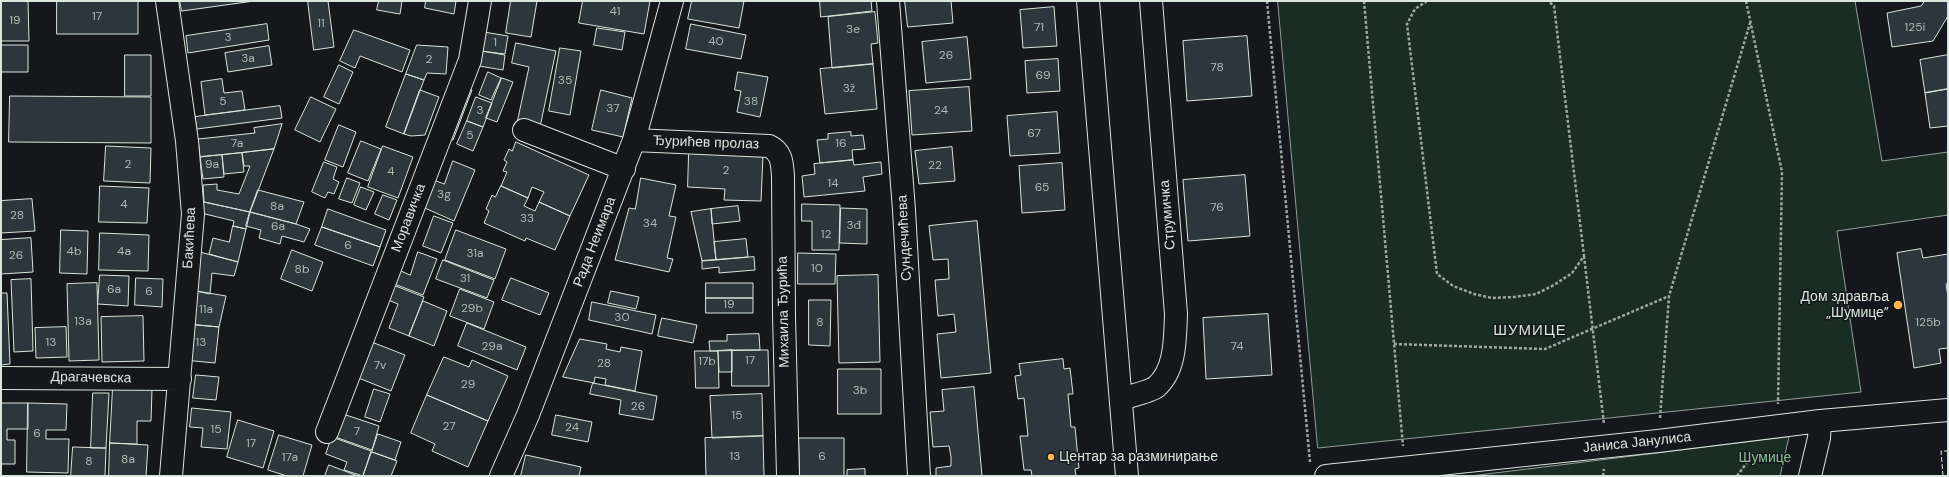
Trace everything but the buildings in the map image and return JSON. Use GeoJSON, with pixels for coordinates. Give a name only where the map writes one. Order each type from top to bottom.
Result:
{"type":"FeatureCollection","features":[{"type":"Feature","properties":{"kind":"street","name":"Бакићева"},"geometry":{"type":"LineString","coordinates":[[167,1],[187,141],[192,214],[171,476]]}},
{"type":"Feature","properties":{"kind":"street","name":"Моравичка"},"geometry":{"type":"LineString","coordinates":[[327,432],[470,60],[480,1]]}},
{"type":"Feature","properties":{"kind":"street","name":"Рада Неимара"},"geometry":{"type":"LineString","coordinates":[[501,476],[528,416],[624,169],[634,140],[672,1]]}},
{"type":"Feature","properties":{"kind":"street","name":"Сундечићева"},"geometry":{"type":"LineString","coordinates":[[888,1],[904,210],[919,476]]}},
{"type":"Feature","properties":{"kind":"street"},"geometry":{"type":"LineString","coordinates":[[1088,1],[1127,476]]}},
{"type":"Feature","properties":{"kind":"street","name":"Струмичка"},"geometry":{"type":"LineString","coordinates":[[1121,399],[1155,387],[1167,372],[1174,348],[1176,314],[1151,1]]}},
{"type":"Feature","properties":{"kind":"street"},"geometry":{"type":"LineString","coordinates":[[524,130],[624,169]]}},
{"type":"Feature","properties":{"kind":"street","name":"Ђурићев пролаз"},"geometry":{"type":"LineString","coordinates":[[634,140],[769,146],[776,149]]}},
{"type":"Feature","properties":{"kind":"street","name":"Михаила Ђурића"},"geometry":{"type":"LineString","coordinates":[[776,149],[781,157],[783,176],[784,316],[788,476]]}},
{"type":"Feature","properties":{"kind":"street","name":"Драгачевска"},"geometry":{"type":"LineString","coordinates":[[1,378],[180,378]]}},
{"type":"Feature","properties":{"kind":"street","name":"Јаниса Јанулиса"},"geometry":{"type":"LineString","coordinates":[[1318,473],[1404,467],[1658,441],[1820,421],[1948,410]]}},
{"type":"Feature","properties":{"kind":"street"},"geometry":{"type":"LineString","coordinates":[[1810,476],[1819,438],[1820,421]]}},
{"type":"Feature","properties":{"kind":"path"},"geometry":{"type":"LineString","coordinates":[[1267,1],[1318,473]]}},
{"type":"Feature","properties":{"kind":"path"},"geometry":{"type":"LineString","coordinates":[[1364,1],[1404,467]]}},
{"type":"Feature","properties":{"kind":"path"},"geometry":{"type":"LineString","coordinates":[[1427,1],[1415,9],[1407,24],[1437,274],[1453,286],[1474,294],[1492,298],[1514,297],[1536,294],[1554,285],[1572,272],[1584,256]]}},
{"type":"Feature","properties":{"kind":"path"},"geometry":{"type":"LineString","coordinates":[[1548,1],[1554,6]]}},
{"type":"Feature","properties":{"kind":"path"},"geometry":{"type":"LineString","coordinates":[[1553,1],[1592,328],[1608,446]]}},
{"type":"Feature","properties":{"kind":"path"},"geometry":{"type":"LineString","coordinates":[[1746,1],[1782,172],[1778,410],[1774,427]]}},
{"type":"Feature","properties":{"kind":"path"},"geometry":{"type":"LineString","coordinates":[[1658,441],[1669,296],[1750,22]]}},
{"type":"Feature","properties":{"kind":"path"},"geometry":{"type":"LineString","coordinates":[[1394,344],[1545,349],[1669,296]]}},
{"type":"Feature","properties":{"kind":"green space"},"geometry":{"type":"Polygon","coordinates":[[[1278,1],[1855,1],[1882,161],[1948,152],[1948,215],[1837,231],[1861,392],[1318,448],[1278,1]]]}},
{"type":"Feature","properties":{"kind":"green space","name":"Шумице"},"geometry":{"type":"Polygon","coordinates":[[[1789,437],[1780,476],[1471,476],[1789,437]]]}},
{"type":"Feature","properties":{"kind":"fence"},"geometry":{"type":"LineString","coordinates":[[1943,476],[1941,451],[1948,451]]}},
{"type":"Feature","properties":{"kind":"place","name":"Дом здравља „Шумице”"},"geometry":{"type":"Point","coordinates":[1898,305]}},
{"type":"Feature","properties":{"kind":"place","name":"Центар за разминирање"},"geometry":{"type":"Point","coordinates":[1051,457]}},
{"type":"Feature","properties":{"kind":"district","name":"ШУМИЦЕ"},"geometry":{"type":"Point","coordinates":[1530,331]}}]}
